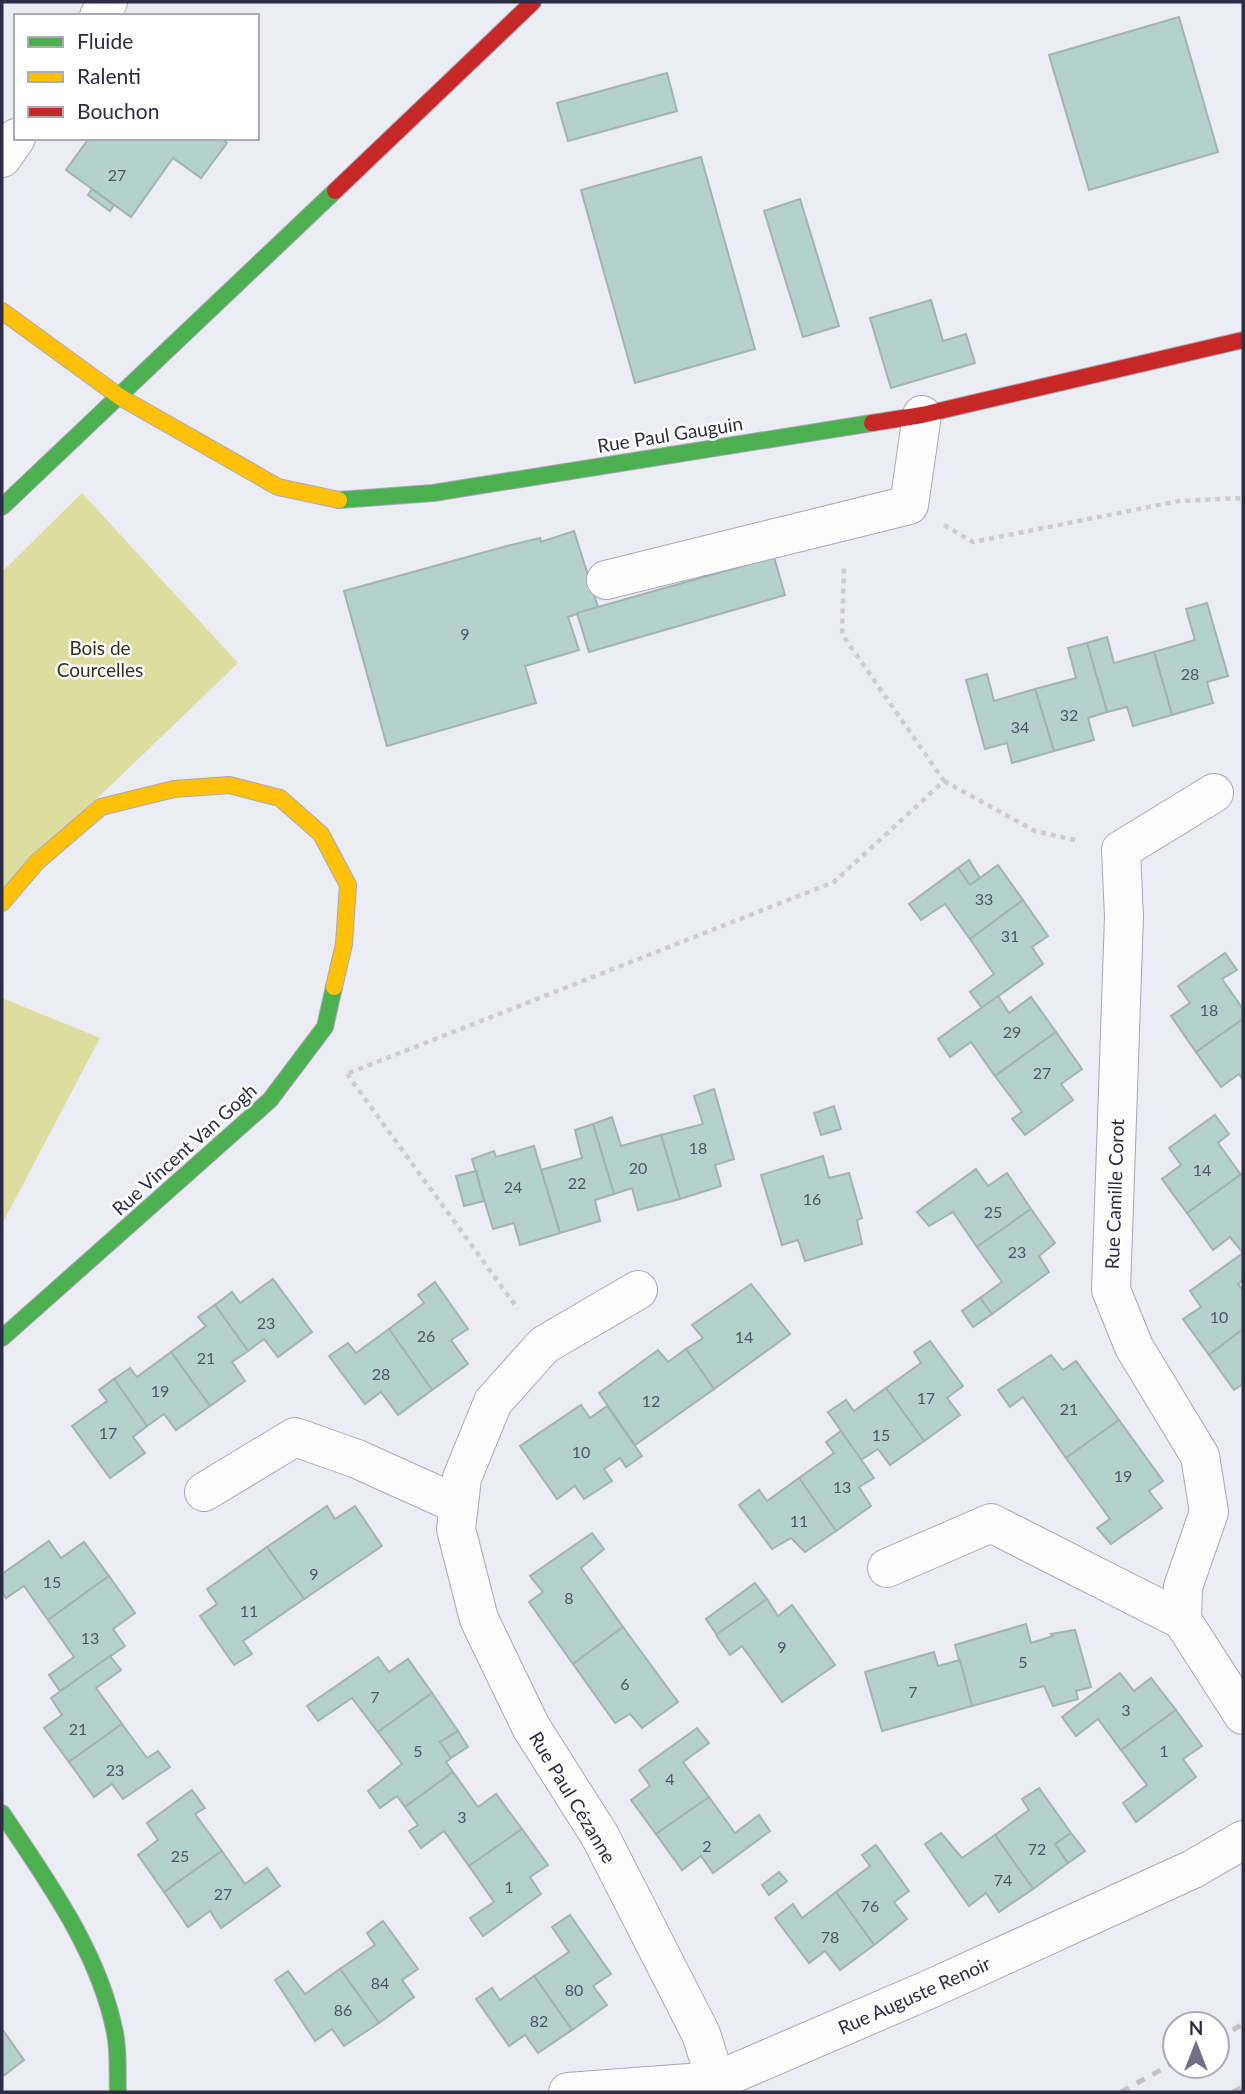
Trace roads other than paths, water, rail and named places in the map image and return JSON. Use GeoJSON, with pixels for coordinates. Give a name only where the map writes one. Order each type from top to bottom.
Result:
{"type":"FeatureCollection","features":[{"type":"Feature","properties":{"kind":"street"},"geometry":{"type":"LineString","coordinates":[[2,507],[533,2]]}},
{"type":"Feature","properties":{"kind":"street"},"geometry":{"type":"LineString","coordinates":[[2,158],[15,140]]}},
{"type":"Feature","properties":{"kind":"street","name":"Rue Paul Gauguin"},"geometry":{"type":"LineString","coordinates":[[2,311],[120,397],[278,486],[335,500],[433,493],[922,415],[1243,340]]}},
{"type":"Feature","properties":{"kind":"street"},"geometry":{"type":"LineString","coordinates":[[606,580],[909,505],[922,415]]}},
{"type":"Feature","properties":{"kind":"street","name":"Rue Vincent Van Gogh"},"geometry":{"type":"LineString","coordinates":[[2,903],[37,862],[101,807],[174,789],[229,785],[280,798],[321,834],[348,885],[344,944],[325,1027],[270,1100],[2,1338]]}},
{"type":"Feature","properties":{"kind":"street","name":"Rue Camille Corot"},"geometry":{"type":"LineString","coordinates":[[1182,1620],[1184,1587],[1209,1512],[1199,1456],[1134,1347],[1111,1290],[1124,917],[1121,850],[1214,793]]}},
{"type":"Feature","properties":{"kind":"street","name":"Rue Paul Cézanne"},"geometry":{"type":"LineString","coordinates":[[638,1290],[544,1345],[493,1402],[462,1478],[456,1529],[479,1619],[531,1727],[600,1836],[701,2034],[716,2081]]}},
{"type":"Feature","properties":{"kind":"street"},"geometry":{"type":"LineString","coordinates":[[204,1492],[295,1437],[357,1459],[459,1504]]}},
{"type":"Feature","properties":{"kind":"street"},"geometry":{"type":"LineString","coordinates":[[887,1568],[990,1523],[1182,1620],[1243,1716]]}},
{"type":"Feature","properties":{"kind":"street"},"geometry":{"type":"LineString","coordinates":[[2,1813],[69,1919],[96,1973],[115,2028],[118,2092]]}},
{"type":"Feature","properties":{"kind":"street","name":"Rue Auguste Renoir"},"geometry":{"type":"LineString","coordinates":[[568,2092],[716,2081],[1181,1875],[1243,1840]]}},
{"type":"Feature","properties":{"kind":"railway"},"geometry":{"type":"LineString","coordinates":[[1231,2031],[1243,2024]]}},
{"type":"Feature","properties":{"kind":"railway"},"geometry":{"type":"LineString","coordinates":[[1121,2092],[1161,2070]]}},
{"type":"Feature","properties":{"kind":"railway"},"geometry":{"type":"LineString","coordinates":[[1233,2092],[1243,2087]]}},
{"type":"Feature","properties":{"kind":"park label","name":"Bois de Courcelles"},"geometry":{"type":"Point","coordinates":[100,658]}}]}
